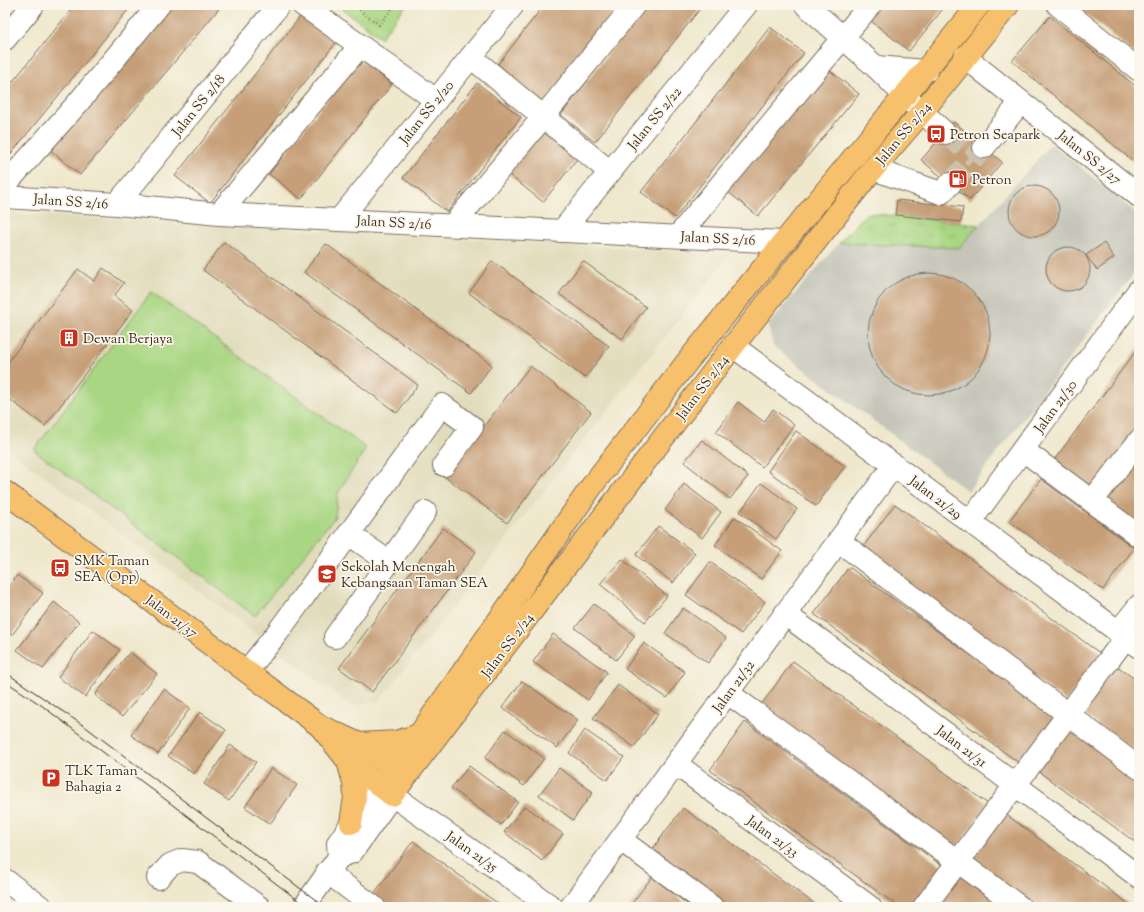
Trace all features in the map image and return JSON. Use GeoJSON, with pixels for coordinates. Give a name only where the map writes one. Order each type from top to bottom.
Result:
{"type":"FeatureCollection","features":[{"type":"Feature","properties":{"kind":"main road","name":"Jalan SS 2/24"},"geometry":{"type":"LineString","coordinates":[[400,772],[419,734],[594,483],[687,362],[980,5]]}},
{"type":"Feature","properties":{"kind":"main road","name":"Jalan SS 2/24"},"geometry":{"type":"LineString","coordinates":[[400,772],[873,168],[922,112],[1008,5]]}},
{"type":"Feature","properties":{"kind":"main road"},"geometry":{"type":"LineString","coordinates":[[687,362],[718,344],[724,343],[733,346]]}},
{"type":"Feature","properties":{"kind":"main road","name":"Jalan 21/37"},"geometry":{"type":"LineString","coordinates":[[5,492],[354,752],[385,790]]}},
{"type":"Feature","properties":{"kind":"main road"},"geometry":{"type":"LineString","coordinates":[[351,823],[355,797],[354,752],[396,742],[419,734]]}},
{"type":"Feature","properties":{"kind":"main road","name":"Jalan 21/37"},"geometry":{"type":"LineString","coordinates":[[354,752],[400,772]]}},
{"type":"Feature","properties":{"kind":"main road"},"geometry":{"type":"LineString","coordinates":[[385,790],[400,772]]}},
{"type":"Feature","properties":{"kind":"street"},"geometry":{"type":"LineString","coordinates":[[5,40],[32,5]]}},
{"type":"Feature","properties":{"kind":"street"},"geometry":{"type":"LineString","coordinates":[[5,185],[77,104],[159,5]]}},
{"type":"Feature","properties":{"kind":"street"},"geometry":{"type":"LineString","coordinates":[[303,5],[436,100]]}},
{"type":"Feature","properties":{"kind":"street"},"geometry":{"type":"LineString","coordinates":[[453,225],[634,5]]}},
{"type":"Feature","properties":{"kind":"street","name":"Jalan SS 2/22"},"geometry":{"type":"LineString","coordinates":[[562,231],[746,5]]}},
{"type":"Feature","properties":{"kind":"street"},"geometry":{"type":"LineString","coordinates":[[806,5],[876,67],[944,133]]}},
{"type":"Feature","properties":{"kind":"street"},"geometry":{"type":"LineString","coordinates":[[678,236],[870,5]]}},
{"type":"Feature","properties":{"kind":"street"},"geometry":{"type":"LineString","coordinates":[[1058,5],[1139,70]]}},
{"type":"Feature","properties":{"kind":"street","name":"Jalan SS 2/18"},"geometry":{"type":"LineString","coordinates":[[117,204],[276,6]]}},
{"type":"Feature","properties":{"kind":"street","name":"Jalan SS 2/20"},"geometry":{"type":"LineString","coordinates":[[340,219],[512,6]]}},
{"type":"Feature","properties":{"kind":"street"},"geometry":{"type":"LineString","coordinates":[[220,214],[360,46]]}},
{"type":"Feature","properties":{"kind":"street"},"geometry":{"type":"LineString","coordinates":[[471,57],[610,172]]}},
{"type":"Feature","properties":{"kind":"street","name":"Jalan SS 2/27"},"geometry":{"type":"LineString","coordinates":[[965,57],[1139,196]]}},
{"type":"Feature","properties":{"kind":"street"},"geometry":{"type":"LineString","coordinates":[[876,67],[926,71]]}},
{"type":"Feature","properties":{"kind":"street"},"geometry":{"type":"LineString","coordinates":[[984,147],[1021,102]]}},
{"type":"Feature","properties":{"kind":"street"},"geometry":{"type":"LineString","coordinates":[[873,168],[941,193],[950,184]]}},
{"type":"Feature","properties":{"kind":"street","name":"Jalan SS 2/16"},"geometry":{"type":"LineString","coordinates":[[5,197],[117,204],[220,214],[784,242]]}},
{"type":"Feature","properties":{"kind":"street","name":"Jalan 21/30"},"geometry":{"type":"LineString","coordinates":[[970,522],[1139,290]]}},
{"type":"Feature","properties":{"kind":"street","name":"Jalan 21/29"},"geometry":{"type":"LineString","coordinates":[[733,346],[1128,639]]}},
{"type":"Feature","properties":{"kind":"street"},"geometry":{"type":"LineString","coordinates":[[247,671],[278,632],[442,405],[472,427],[444,465]]}},
{"type":"Feature","properties":{"kind":"street"},"geometry":{"type":"LineString","coordinates":[[1092,501],[1139,441]]}},
{"type":"Feature","properties":{"kind":"street"},"geometry":{"type":"LineString","coordinates":[[1023,450],[1139,536]]}},
{"type":"Feature","properties":{"kind":"street","name":"Jalan 21/32"},"geometry":{"type":"LineString","coordinates":[[571,907],[894,465]]}},
{"type":"Feature","properties":{"kind":"street"},"geometry":{"type":"LineString","coordinates":[[335,637],[425,512]]}},
{"type":"Feature","properties":{"kind":"street"},"geometry":{"type":"LineString","coordinates":[[349,534],[389,562]]}},
{"type":"Feature","properties":{"kind":"street"},"geometry":{"type":"LineString","coordinates":[[839,540],[1139,768]]}},
{"type":"Feature","properties":{"kind":"street"},"geometry":{"type":"LineString","coordinates":[[924,907],[1016,785],[1067,714],[1128,639],[1139,606]]}},
{"type":"Feature","properties":{"kind":"street","name":"Jalan 21/31"},"geometry":{"type":"LineString","coordinates":[[785,614],[1139,877]]}},
{"type":"Feature","properties":{"kind":"street"},"geometry":{"type":"LineString","coordinates":[[728,693],[1020,907]]}},
{"type":"Feature","properties":{"kind":"street","name":"Jalan 21/33"},"geometry":{"type":"LineString","coordinates":[[676,764],[870,907]]}},
{"type":"Feature","properties":{"kind":"street"},"geometry":{"type":"LineString","coordinates":[[333,865],[338,843],[351,823],[385,790]]}},
{"type":"Feature","properties":{"kind":"street"},"geometry":{"type":"LineString","coordinates":[[304,907],[333,865],[352,852],[385,790]]}},
{"type":"Feature","properties":{"kind":"street","name":"Jalan 21/35"},"geometry":{"type":"LineString","coordinates":[[385,790],[552,907]]}},
{"type":"Feature","properties":{"kind":"street"},"geometry":{"type":"LineString","coordinates":[[621,840],[712,907]]}},
{"type":"Feature","properties":{"kind":"street"},"geometry":{"type":"LineString","coordinates":[[158,878],[170,865],[182,860],[198,862],[259,907]]}},
{"type":"Feature","properties":{"kind":"street"},"geometry":{"type":"LineString","coordinates":[[333,865],[374,907]]}},
{"type":"Feature","properties":{"kind":"street"},"geometry":{"type":"LineString","coordinates":[[5,880],[41,907]]}},
{"type":"Feature","properties":{"kind":"path"},"geometry":{"type":"LineString","coordinates":[[353,5],[379,25],[395,5]]}},
{"type":"Feature","properties":{"kind":"shaded area"},"geometry":{"type":"Polygon","coordinates":[[[1051,144],[1139,215],[1139,267],[968,491],[773,346],[768,325],[839,243],[959,248],[1051,144]]]}},
{"type":"Feature","properties":{"kind":"shaded area","name":"Sekolah Menengah Kebangsaan Taman SEA"},"geometry":{"type":"Polygon","coordinates":[[[5,213],[730,254],[379,701],[352,706],[5,447],[5,213]]]}},
{"type":"Feature","properties":{"kind":"green space"},"geometry":{"type":"Polygon","coordinates":[[[337,5],[406,5],[381,38],[337,5]]]}},
{"type":"Feature","properties":{"kind":"green space"},"geometry":{"type":"Polygon","coordinates":[[[867,213],[979,225],[959,248],[839,243],[867,213]]]}},
{"type":"Feature","properties":{"kind":"green space"},"geometry":{"type":"Polygon","coordinates":[[[151,292],[366,448],[338,493],[335,517],[255,616],[34,450],[151,292]]]}},
{"type":"Feature","properties":{"kind":"building"},"geometry":{"type":"Polygon","coordinates":[[[75,5],[132,5],[5,161],[5,91],[75,5]]]}},
{"type":"Feature","properties":{"kind":"building"},"geometry":{"type":"Polygon","coordinates":[[[168,5],[222,5],[80,175],[48,148],[168,5]]]}},
{"type":"Feature","properties":{"kind":"building"},"geometry":{"type":"Polygon","coordinates":[[[544,5],[620,5],[542,105],[495,68],[544,5]]]}},
{"type":"Feature","properties":{"kind":"building"},"geometry":{"type":"Polygon","coordinates":[[[646,5],[703,5],[595,142],[561,115],[646,5]]]}},
{"type":"Feature","properties":{"kind":"building"},"geometry":{"type":"Polygon","coordinates":[[[874,5],[946,5],[909,51],[865,16],[874,5]]]}},
{"type":"Feature","properties":{"kind":"building"},"geometry":{"type":"Polygon","coordinates":[[[1075,5],[1139,5],[1139,57],[1075,5]]]}},
{"type":"Feature","properties":{"kind":"building"},"geometry":{"type":"Polygon","coordinates":[[[303,13],[338,40],[210,203],[175,176],[303,13]]]}},
{"type":"Feature","properties":{"kind":"building"},"geometry":{"type":"Polygon","coordinates":[[[1050,16],[1139,89],[1139,166],[1012,61],[1050,16]]]}},
{"type":"Feature","properties":{"kind":"building"},"geometry":{"type":"Polygon","coordinates":[[[770,27],[804,53],[675,218],[641,192],[770,27]]]}},
{"type":"Feature","properties":{"kind":"building"},"geometry":{"type":"Polygon","coordinates":[[[359,59],[392,84],[301,199],[269,174],[359,59]]]}},
{"type":"Feature","properties":{"kind":"building"},"geometry":{"type":"Polygon","coordinates":[[[828,69],[859,94],[758,216],[727,191],[828,69]]]}},
{"type":"Feature","properties":{"kind":"building"},"geometry":{"type":"Polygon","coordinates":[[[477,83],[521,117],[447,212],[403,178],[477,83]]]}},
{"type":"Feature","properties":{"kind":"building"},"geometry":{"type":"Polygon","coordinates":[[[954,122],[1002,162],[970,200],[921,160],[954,122]]]}},
{"type":"Feature","properties":{"kind":"building"},"geometry":{"type":"Polygon","coordinates":[[[545,127],[581,154],[543,202],[508,174],[545,127]]]}},
{"type":"Feature","properties":{"kind":"building"},"geometry":{"type":"Polygon","coordinates":[[[1029,186],[1039,186],[1052,193],[1059,206],[1059,216],[1052,229],[1039,236],[1029,236],[1020,232],[1013,225],[1009,216],[1009,206],[1013,197],[1020,190],[1029,186]]]}},
{"type":"Feature","properties":{"kind":"building"},"geometry":{"type":"Polygon","coordinates":[[[897,200],[963,207],[961,222],[895,215],[897,200]]]}},
{"type":"Feature","properties":{"kind":"building"},"geometry":{"type":"Polygon","coordinates":[[[224,242],[418,385],[397,413],[203,270],[224,242]]]}},
{"type":"Feature","properties":{"kind":"building"},"geometry":{"type":"Polygon","coordinates":[[[1104,243],[1114,258],[1097,270],[1086,255],[1104,243]]]}},
{"type":"Feature","properties":{"kind":"building"},"geometry":{"type":"Polygon","coordinates":[[[326,244],[492,365],[471,393],[304,272],[326,244]]]}},
{"type":"Feature","properties":{"kind":"building"},"geometry":{"type":"Polygon","coordinates":[[[1064,247],[1072,247],[1084,253],[1090,265],[1090,273],[1084,285],[1072,291],[1064,291],[1052,285],[1046,273],[1046,265],[1052,253],[1064,247]]]}},
{"type":"Feature","properties":{"kind":"building"},"geometry":{"type":"Polygon","coordinates":[[[492,261],[609,346],[585,378],[469,293],[492,261]]]}},
{"type":"Feature","properties":{"kind":"building"},"geometry":{"type":"Polygon","coordinates":[[[583,261],[646,307],[622,339],[559,294],[583,261]]]}},
{"type":"Feature","properties":{"kind":"building","name":"Dewan Berjaya"},"geometry":{"type":"Polygon","coordinates":[[[103,268],[124,283],[114,296],[133,310],[45,426],[5,396],[5,366],[78,269],[94,281],[103,268]]]}},
{"type":"Feature","properties":{"kind":"building"},"geometry":{"type":"Polygon","coordinates":[[[929,273],[941,274],[952,278],[972,291],[985,311],[989,322],[989,346],[985,357],[972,377],[952,390],[941,394],[929,395],[917,394],[906,390],[886,377],[873,357],[869,346],[868,334],[869,322],[873,311],[886,291],[906,278],[917,274],[929,273]]]}},
{"type":"Feature","properties":{"kind":"building"},"geometry":{"type":"Polygon","coordinates":[[[1139,347],[1139,426],[1089,492],[1051,464],[1139,347]]]}},
{"type":"Feature","properties":{"kind":"building"},"geometry":{"type":"Polygon","coordinates":[[[530,366],[591,412],[507,523],[445,477],[530,366]]]}},
{"type":"Feature","properties":{"kind":"building"},"geometry":{"type":"Polygon","coordinates":[[[738,402],[764,422],[773,409],[794,425],[762,467],[716,432],[738,402]]]}},
{"type":"Feature","properties":{"kind":"building"},"geometry":{"type":"Polygon","coordinates":[[[796,431],[845,466],[816,506],[768,471],[796,431]]]}},
{"type":"Feature","properties":{"kind":"building"},"geometry":{"type":"Polygon","coordinates":[[[702,440],[748,476],[730,499],[684,462],[702,440]]]}},
{"type":"Feature","properties":{"kind":"building"},"geometry":{"type":"Polygon","coordinates":[[[1139,450],[1139,526],[1102,499],[1139,450]]]}},
{"type":"Feature","properties":{"kind":"building"},"geometry":{"type":"Polygon","coordinates":[[[1041,479],[1134,548],[1103,590],[1009,521],[1041,479]]]}},
{"type":"Feature","properties":{"kind":"building"},"geometry":{"type":"Polygon","coordinates":[[[761,483],[797,509],[776,539],[740,512],[761,483]]]}},
{"type":"Feature","properties":{"kind":"building"},"geometry":{"type":"Polygon","coordinates":[[[684,484],[721,512],[702,538],[665,510],[684,484]]]}},
{"type":"Feature","properties":{"kind":"building"},"geometry":{"type":"Polygon","coordinates":[[[895,504],[1101,654],[1066,701],[860,551],[895,504]]]}},
{"type":"Feature","properties":{"kind":"building"},"geometry":{"type":"Polygon","coordinates":[[[735,517],[782,551],[761,579],[715,545],[735,517]]]}},
{"type":"Feature","properties":{"kind":"building"},"geometry":{"type":"Polygon","coordinates":[[[658,526],[695,553],[673,583],[636,555],[658,526]]]}},
{"type":"Feature","properties":{"kind":"building"},"geometry":{"type":"Polygon","coordinates":[[[443,528],[476,552],[372,692],[339,668],[443,528]]]}},
{"type":"Feature","properties":{"kind":"building"},"geometry":{"type":"Polygon","coordinates":[[[622,559],[667,596],[645,622],[600,584],[622,559]]]}},
{"type":"Feature","properties":{"kind":"building"},"geometry":{"type":"Polygon","coordinates":[[[710,562],[765,602],[741,634],[686,595],[710,562]]]}},
{"type":"Feature","properties":{"kind":"building"},"geometry":{"type":"Polygon","coordinates":[[[849,567],[1057,718],[1022,765],[814,614],[849,567]]]}},
{"type":"Feature","properties":{"kind":"building"},"geometry":{"type":"Polygon","coordinates":[[[17,575],[43,593],[12,635],[5,631],[5,592],[17,575]]]}},
{"type":"Feature","properties":{"kind":"building"},"geometry":{"type":"Polygon","coordinates":[[[54,602],[79,622],[43,669],[17,650],[54,602]]]}},
{"type":"Feature","properties":{"kind":"building"},"geometry":{"type":"Polygon","coordinates":[[[594,604],[635,636],[616,660],[575,628],[594,604]]]}},
{"type":"Feature","properties":{"kind":"building"},"geometry":{"type":"Polygon","coordinates":[[[683,608],[726,638],[708,663],[665,633],[683,608]]]}},
{"type":"Feature","properties":{"kind":"building"},"geometry":{"type":"Polygon","coordinates":[[[93,630],[120,650],[85,697],[58,677],[93,630]]]}},
{"type":"Feature","properties":{"kind":"building"},"geometry":{"type":"Polygon","coordinates":[[[553,634],[607,672],[588,700],[533,662],[553,634]]]}},
{"type":"Feature","properties":{"kind":"building"},"geometry":{"type":"Polygon","coordinates":[[[644,643],[685,672],[667,698],[625,669],[644,643]]]}},
{"type":"Feature","properties":{"kind":"building"},"geometry":{"type":"Polygon","coordinates":[[[130,652],[157,674],[122,717],[95,695],[130,652]]]}},
{"type":"Feature","properties":{"kind":"building"},"geometry":{"type":"Polygon","coordinates":[[[793,661],[988,804],[954,851],[758,709],[793,661]]]}},
{"type":"Feature","properties":{"kind":"building"},"geometry":{"type":"Polygon","coordinates":[[[1114,664],[1139,682],[1139,754],[1079,711],[1114,664]]]}},
{"type":"Feature","properties":{"kind":"building"},"geometry":{"type":"Polygon","coordinates":[[[522,681],[578,720],[557,748],[502,708],[522,681]]]}},
{"type":"Feature","properties":{"kind":"building"},"geometry":{"type":"Polygon","coordinates":[[[618,685],[658,714],[634,747],[593,718],[618,685]]]}},
{"type":"Feature","properties":{"kind":"building"},"geometry":{"type":"Polygon","coordinates":[[[164,689],[190,708],[158,754],[131,735],[164,689]]]}},
{"type":"Feature","properties":{"kind":"building"},"geometry":{"type":"Polygon","coordinates":[[[200,712],[226,730],[194,774],[168,756],[200,712]]]}},
{"type":"Feature","properties":{"kind":"building"},"geometry":{"type":"Polygon","coordinates":[[[745,722],[945,868],[917,907],[899,907],[710,770],[745,722]]]}},
{"type":"Feature","properties":{"kind":"building"},"geometry":{"type":"Polygon","coordinates":[[[1069,722],[1139,773],[1139,845],[1035,769],[1069,722]]]}},
{"type":"Feature","properties":{"kind":"building"},"geometry":{"type":"Polygon","coordinates":[[[505,730],[544,758],[524,786],[485,758],[505,730]]]}},
{"type":"Feature","properties":{"kind":"building"},"geometry":{"type":"Polygon","coordinates":[[[585,730],[624,757],[607,780],[569,753],[585,730]]]}},
{"type":"Feature","properties":{"kind":"building"},"geometry":{"type":"Polygon","coordinates":[[[230,745],[256,762],[229,801],[204,784],[230,745]]]}},
{"type":"Feature","properties":{"kind":"building"},"geometry":{"type":"Polygon","coordinates":[[[469,766],[518,802],[501,825],[451,788],[469,766]]]}},
{"type":"Feature","properties":{"kind":"building"},"geometry":{"type":"Polygon","coordinates":[[[271,768],[297,785],[270,824],[245,807],[271,768]]]}},
{"type":"Feature","properties":{"kind":"building"},"geometry":{"type":"Polygon","coordinates":[[[559,768],[593,792],[573,820],[539,795],[559,768]]]}},
{"type":"Feature","properties":{"kind":"building"},"geometry":{"type":"Polygon","coordinates":[[[525,806],[563,834],[542,861],[504,832],[525,806]]]}},
{"type":"Feature","properties":{"kind":"building"},"geometry":{"type":"Polygon","coordinates":[[[683,808],[819,907],[719,907],[648,855],[683,808]]]}},
{"type":"Feature","properties":{"kind":"building"},"geometry":{"type":"Polygon","coordinates":[[[1004,813],[1133,907],[1033,907],[969,860],[1004,813]]]}},
{"type":"Feature","properties":{"kind":"building"},"geometry":{"type":"Polygon","coordinates":[[[413,841],[503,907],[389,907],[373,895],[413,841]]]}},
{"type":"Feature","properties":{"kind":"building"},"geometry":{"type":"Polygon","coordinates":[[[961,871],[1010,907],[934,907],[961,871]]]}},
{"type":"Feature","properties":{"kind":"building"},"geometry":{"type":"Polygon","coordinates":[[[652,877],[691,907],[629,907],[652,877]]]}},
{"type":"Feature","properties":{"kind":"tunnel"},"geometry":{"type":"LineString","coordinates":[[945,133],[975,157]]}},
{"type":"Feature","properties":{"kind":"tunnel"},"geometry":{"type":"LineString","coordinates":[[950,184],[984,147]]}},
{"type":"Feature","properties":{"kind":"tram line"},"geometry":{"type":"LineString","coordinates":[[5,672],[87,728],[325,907]]}},
{"type":"Feature","properties":{"kind":"tram line"},"geometry":{"type":"LineString","coordinates":[[5,681],[41,705],[307,907]]}},
{"type":"Feature","properties":{"kind":"place","name":"Petron Seapark"},"geometry":{"type":"Point","coordinates":[936,134]}},
{"type":"Feature","properties":{"kind":"place","name":"Petron"},"geometry":{"type":"Point","coordinates":[958,179]}},
{"type":"Feature","properties":{"kind":"place","name":"Dewan Berjaya"},"geometry":{"type":"Point","coordinates":[69,338]}},
{"type":"Feature","properties":{"kind":"place","name":"SMK Taman SEA (Opp)"},"geometry":{"type":"Point","coordinates":[60,568]}},
{"type":"Feature","properties":{"kind":"place","name":"Sekolah Menengah Kebangsaan Taman SEA"},"geometry":{"type":"Point","coordinates":[327,574]}},
{"type":"Feature","properties":{"kind":"place","name":"TLK Taman Bahagia 2"},"geometry":{"type":"Point","coordinates":[51,778]}}]}
